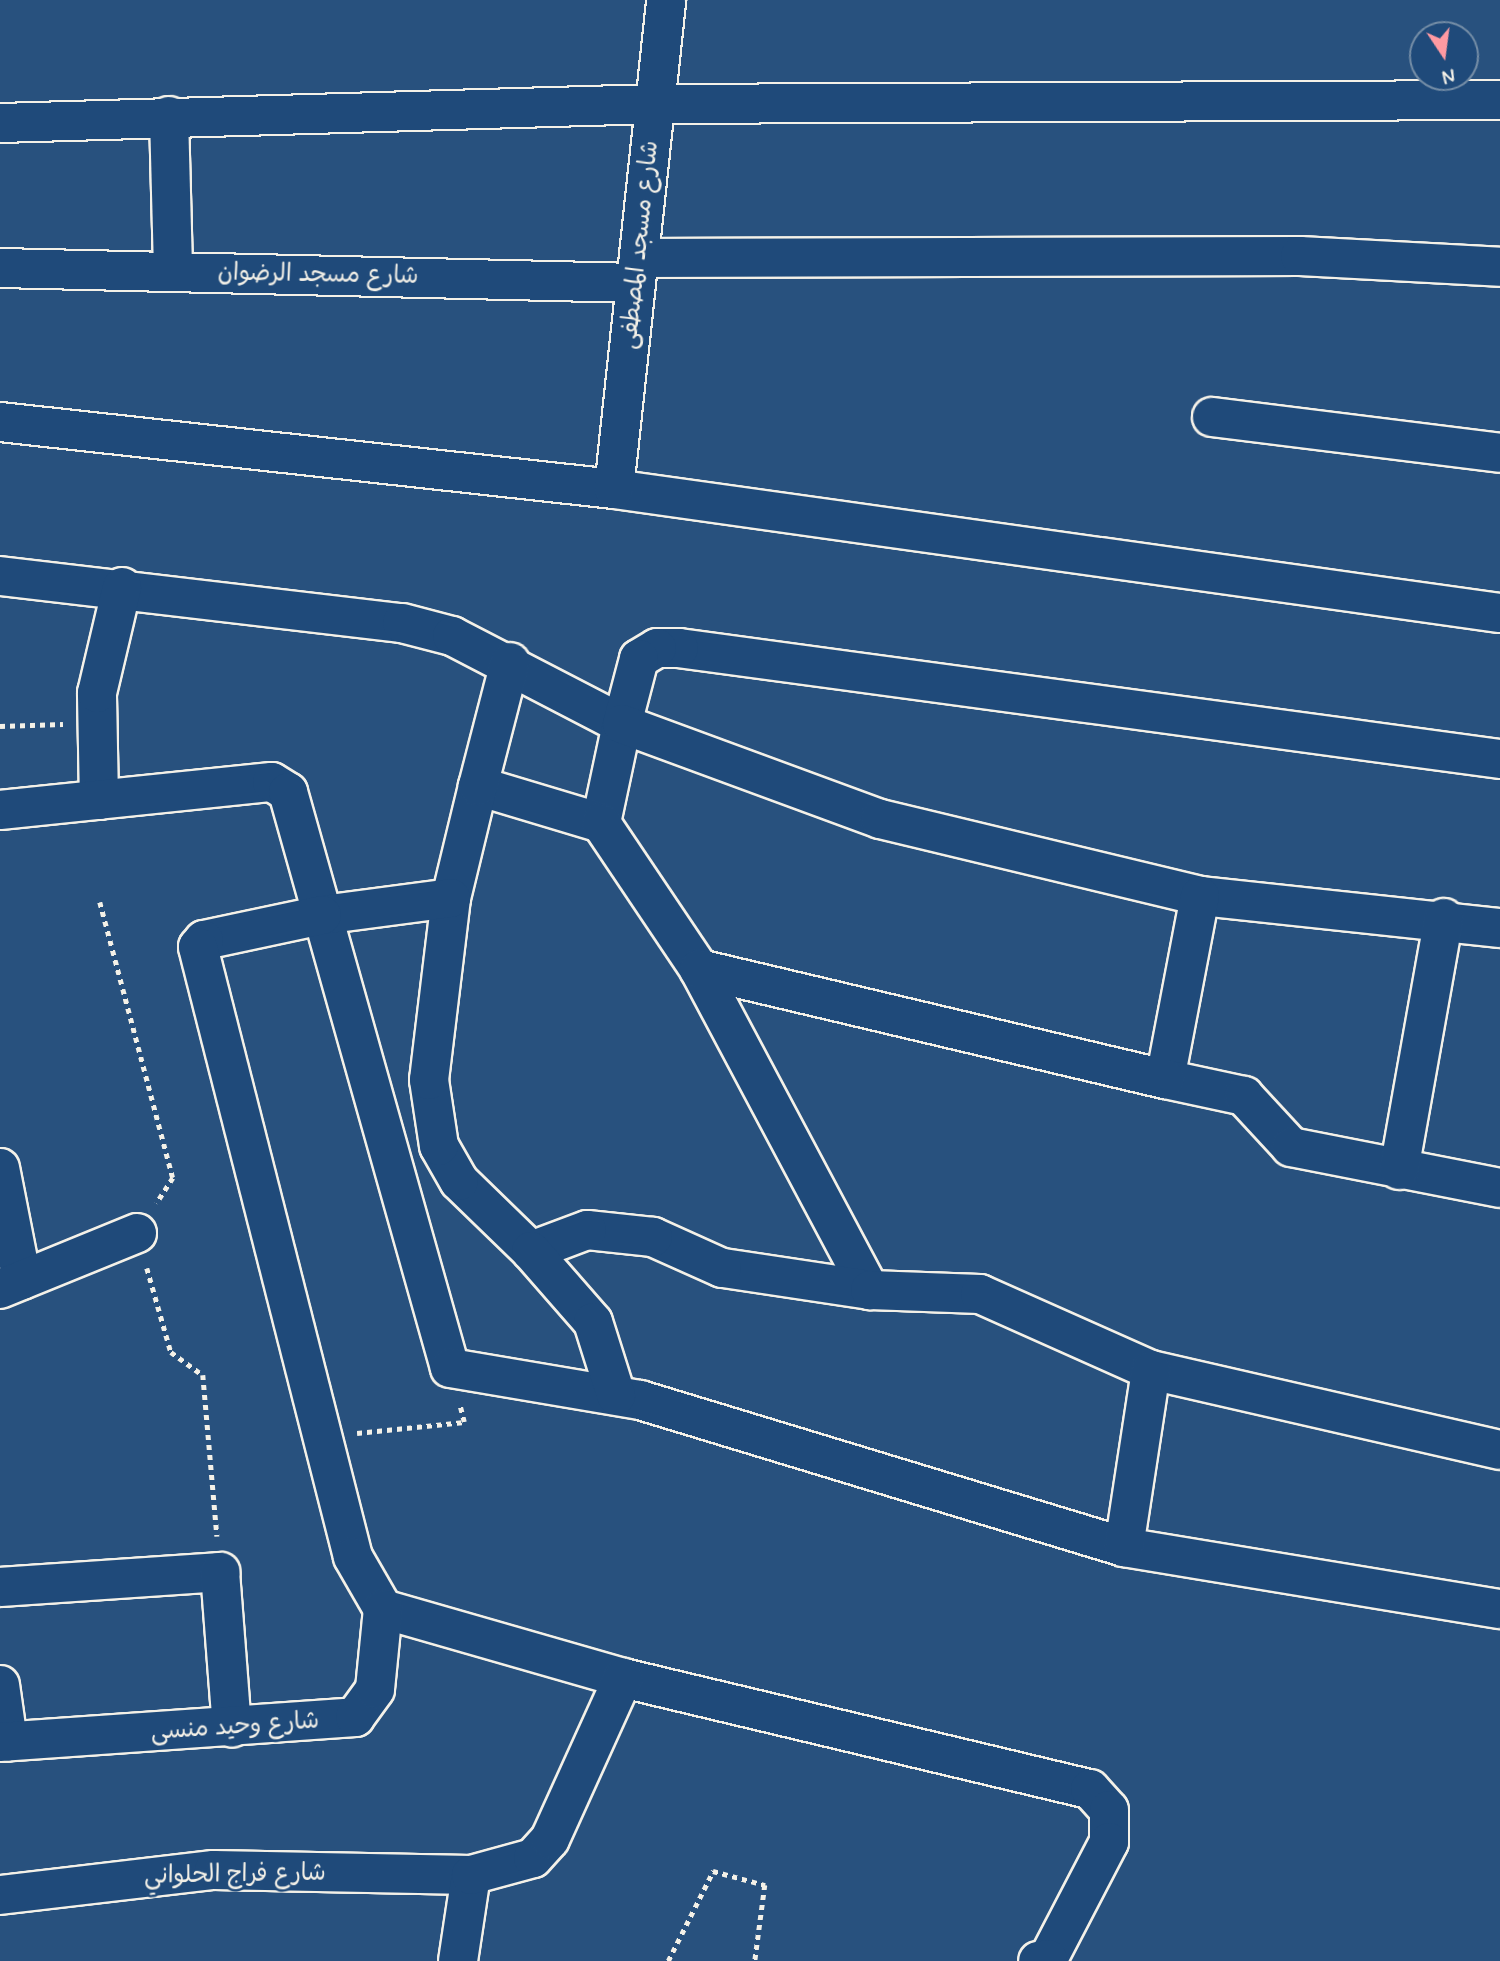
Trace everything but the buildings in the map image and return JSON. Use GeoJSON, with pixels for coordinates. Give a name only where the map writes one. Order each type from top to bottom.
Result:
{"type":"FeatureCollection","features":[{"type":"Feature","properties":{"kind":"street","name":"شارع مسجد المصطفى"},"geometry":{"type":"LineString","coordinates":[[614,489],[666,0]]}},
{"type":"Feature","properties":{"kind":"street"},"geometry":{"type":"LineString","coordinates":[[0,122],[655,104],[1500,100]]}},
{"type":"Feature","properties":{"kind":"street"},"geometry":{"type":"LineString","coordinates":[[169,116],[173,271]]}},
{"type":"Feature","properties":{"kind":"street","name":"شارع مسجد الرضوان"},"geometry":{"type":"LineString","coordinates":[[0,268],[173,271],[637,270],[1300,256],[1500,267]]}},
{"type":"Feature","properties":{"kind":"street"},"geometry":{"type":"LineString","coordinates":[[1212,417],[1500,453]]}},
{"type":"Feature","properties":{"kind":"street"},"geometry":{"type":"LineString","coordinates":[[0,422],[614,489],[1500,613]]}},
{"type":"Feature","properties":{"kind":"street"},"geometry":{"type":"LineString","coordinates":[[0,576],[122,587],[431,628],[510,662],[622,724],[880,819],[1200,897],[1444,918],[1500,928]]}},
{"type":"Feature","properties":{"kind":"street"},"geometry":{"type":"LineString","coordinates":[[99,800],[96,723],[122,587]]}},
{"type":"Feature","properties":{"kind":"street"},"geometry":{"type":"LineString","coordinates":[[601,823],[639,659],[657,648],[679,648],[1500,759]]}},
{"type":"Feature","properties":{"kind":"street"},"geometry":{"type":"LineString","coordinates":[[510,662],[451,898],[429,1080],[431,1114],[439,1146],[459,1181],[531,1251],[593,1322],[616,1395]]}},
{"type":"Feature","properties":{"kind":"street"},"geometry":{"type":"LineString","coordinates":[[0,810],[272,782],[288,792],[450,1368],[616,1395],[1124,1547],[1500,1609]]}},
{"type":"Feature","properties":{"kind":"street"},"geometry":{"type":"LineString","coordinates":[[478,786],[601,823],[699,968],[870,1290]]}},
{"type":"Feature","properties":{"kind":"street"},"geometry":{"type":"LineString","coordinates":[[1165,1079],[1200,897]]}},
{"type":"Feature","properties":{"kind":"street"},"geometry":{"type":"LineString","coordinates":[[451,898],[322,915],[204,940],[198,947],[320,1437],[353,1557],[383,1609],[622,1678],[1090,1789],[1109,1810],[1109,1842],[1048,1961]]}},
{"type":"Feature","properties":{"kind":"street"},"geometry":{"type":"LineString","coordinates":[[1399,1170],[1444,918]]}},
{"type":"Feature","properties":{"kind":"street"},"geometry":{"type":"LineString","coordinates":[[699,968],[1244,1096],[1291,1147],[1500,1188]]}},
{"type":"Feature","properties":{"kind":"street"},"geometry":{"type":"LineString","coordinates":[[0,1168],[11,1285],[137,1233]]}},
{"type":"Feature","properties":{"kind":"street"},"geometry":{"type":"LineString","coordinates":[[531,1251],[587,1230],[653,1237],[722,1268],[870,1290],[953,1290],[1002,1300],[1152,1370],[1500,1450]]}},
{"type":"Feature","properties":{"kind":"street"},"geometry":{"type":"LineString","coordinates":[[1124,1547],[1152,1370]]}},
{"type":"Feature","properties":{"kind":"street"},"geometry":{"type":"LineString","coordinates":[[0,1587],[220,1572],[232,1728]]}},
{"type":"Feature","properties":{"kind":"street","name":"شارع وحيد منسى"},"geometry":{"type":"LineString","coordinates":[[4,1742],[232,1728],[355,1717],[374,1689],[383,1609]]}},
{"type":"Feature","properties":{"kind":"street","name":"شارع فراج الحلواني"},"geometry":{"type":"LineString","coordinates":[[0,1895],[214,1870],[471,1875],[521,1864],[550,1839],[622,1678]]}},
{"type":"Feature","properties":{"kind":"street"},"geometry":{"type":"LineString","coordinates":[[0,1685],[4,1742]]}},
{"type":"Feature","properties":{"kind":"street"},"geometry":{"type":"LineString","coordinates":[[458,1961],[471,1875]]}},
{"type":"Feature","properties":{"kind":"path"},"geometry":{"type":"LineString","coordinates":[[0,726],[96,723]]}},
{"type":"Feature","properties":{"kind":"path"},"geometry":{"type":"LineString","coordinates":[[100,902],[173,1178],[137,1233],[171,1352],[203,1375],[220,1572]]}},
{"type":"Feature","properties":{"kind":"path"},"geometry":{"type":"LineString","coordinates":[[320,1437],[464,1422],[450,1368]]}},
{"type":"Feature","properties":{"kind":"path"},"geometry":{"type":"LineString","coordinates":[[668,1961],[713,1871],[765,1885],[755,1961]]}}]}
